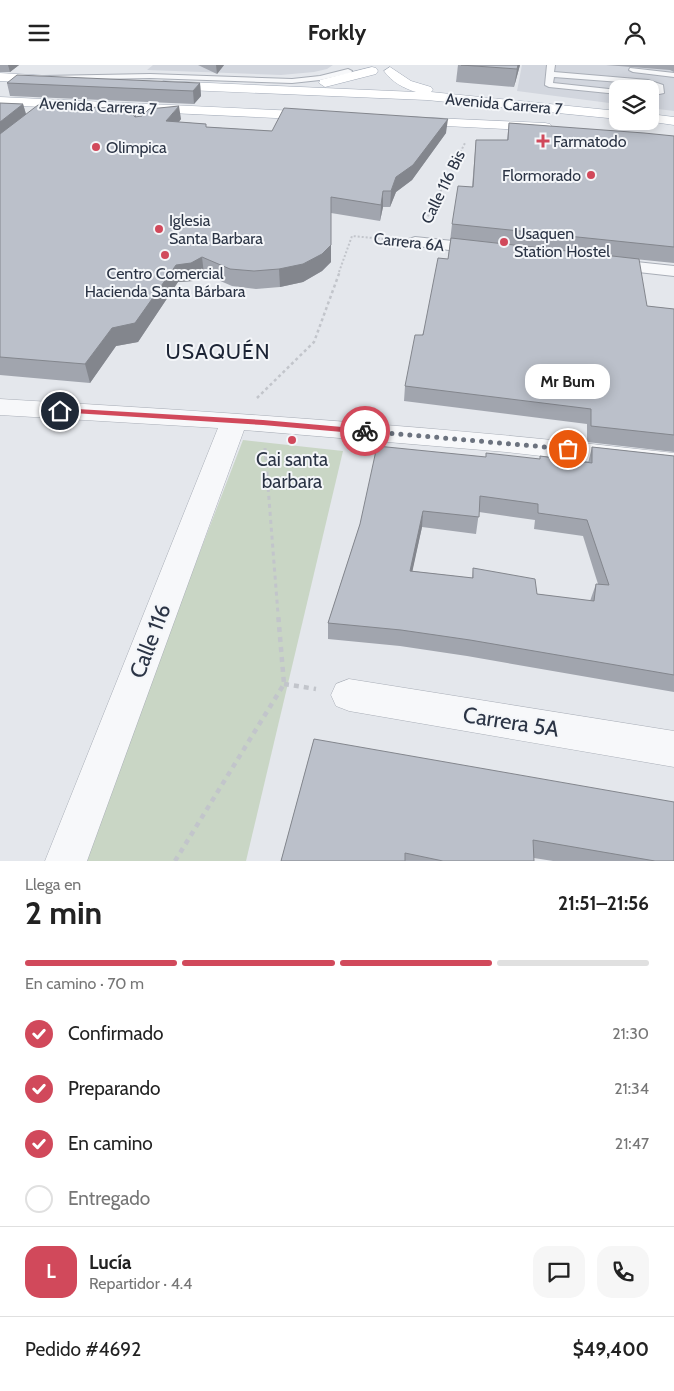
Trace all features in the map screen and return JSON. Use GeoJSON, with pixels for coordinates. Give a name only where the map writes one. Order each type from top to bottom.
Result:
{"type":"FeatureCollection","features":[{"type":"Feature","properties":{"kind":"main road"},"geometry":{"type":"LineString","coordinates":[[330,83],[351,68]]}},
{"type":"Feature","properties":{"kind":"main road"},"geometry":{"type":"LineString","coordinates":[[288,90],[330,83],[374,68]]}},
{"type":"Feature","properties":{"kind":"main road"},"geometry":{"type":"LineString","coordinates":[[354,109],[374,68]]}},
{"type":"Feature","properties":{"kind":"main road"},"geometry":{"type":"LineString","coordinates":[[372,109],[379,94],[396,71],[407,85],[429,91],[511,104]]}},
{"type":"Feature","properties":{"kind":"main road","name":"Avenida Carrera 7"},"geometry":{"type":"LineString","coordinates":[[0,77],[379,94],[511,104],[609,114]]}},
{"type":"Feature","properties":{"kind":"main road","name":"Avenida Carrera 7"},"geometry":{"type":"LineString","coordinates":[[0,101],[333,117]]}},
{"type":"Feature","properties":{"kind":"main road"},"geometry":{"type":"LineString","coordinates":[[659,119],[674,121]]}},
{"type":"Feature","properties":{"kind":"main road","name":"Avenida Carrera 7"},"geometry":{"type":"LineString","coordinates":[[400,120],[560,128]]}},
{"type":"Feature","properties":{"kind":"street"},"geometry":{"type":"LineString","coordinates":[[0,111],[150,117],[204,111]]}},
{"type":"Feature","properties":{"kind":"street","name":"Carrera 6A"},"geometry":{"type":"LineString","coordinates":[[415,242],[502,252]]}},
{"type":"Feature","properties":{"kind":"street"},"geometry":{"type":"LineString","coordinates":[[588,262],[674,271]]}},
{"type":"Feature","properties":{"kind":"street"},"geometry":{"type":"LineString","coordinates":[[0,407],[248,422],[587,451],[674,462]]}},
{"type":"Feature","properties":{"kind":"street","name":"Calle 116"},"geometry":{"type":"LineString","coordinates":[[66,861],[248,422]]}},
{"type":"Feature","properties":{"kind":"street","name":"Carrera 5A"},"geometry":{"type":"LineString","coordinates":[[349,695],[674,749]]}},
{"type":"Feature","properties":{"kind":"lane"},"geometry":{"type":"LineString","coordinates":[[551,65],[548,84],[552,87],[609,91]]}},
{"type":"Feature","properties":{"kind":"lane"},"geometry":{"type":"LineString","coordinates":[[32,79],[142,76],[282,81],[307,80],[351,68]]}},
{"type":"Feature","properties":{"kind":"lane"},"geometry":{"type":"LineString","coordinates":[[628,70],[674,76]]}},
{"type":"Feature","properties":{"kind":"lane"},"geometry":{"type":"LineString","coordinates":[[549,74],[623,80]]}},
{"type":"Feature","properties":{"kind":"path","name":"Calle 116 Bis"},"geometry":{"type":"LineString","coordinates":[[415,242],[466,140]]}},
{"type":"Feature","properties":{"kind":"path","name":"Carrera 6A"},"geometry":{"type":"LineString","coordinates":[[248,422],[314,341],[352,236],[415,242]]}},
{"type":"Feature","properties":{"kind":"path"},"geometry":{"type":"LineString","coordinates":[[175,861],[284,684],[248,422]]}},
{"type":"Feature","properties":{"kind":"shaded area"},"geometry":{"type":"Polygon","coordinates":[[[153,65],[333,65],[327,69],[314,72],[281,75],[147,70],[153,65]]]}},
{"type":"Feature","properties":{"kind":"shaded area"},"geometry":{"type":"Polygon","coordinates":[[[522,65],[674,65],[674,111],[659,109],[659,80],[609,80],[609,103],[517,91],[522,65]]]}},
{"type":"Feature","properties":{"kind":"green space"},"geometry":{"type":"Polygon","coordinates":[[[243,440],[343,451],[246,861],[81,861],[243,440]]]}},
{"type":"Feature","properties":{"kind":"building"},"geometry":{"type":"Polygon","coordinates":[[[461,65],[518,65],[517,69],[461,65]]]}},
{"type":"Feature","properties":{"kind":"building"},"geometry":{"type":"Polygon","coordinates":[[[17,75],[200,83],[193,91],[7,83],[17,75]]]}},
{"type":"Feature","properties":{"kind":"building"},"geometry":{"type":"Polygon","coordinates":[[[0,103],[23,104],[0,122],[0,103]]]}},
{"type":"Feature","properties":{"kind":"building","name":"Centro Comercial Hacienda Santa Bárbara"},"geometry":{"type":"Polygon","coordinates":[[[38,105],[135,109],[133,115],[135,117],[142,116],[149,109],[179,106],[166,121],[206,124],[206,127],[272,131],[284,108],[448,119],[413,165],[396,177],[391,191],[383,191],[381,205],[331,197],[331,245],[322,254],[303,264],[279,269],[254,271],[230,269],[202,257],[191,263],[176,265],[135,323],[112,328],[85,364],[0,357],[0,134],[38,105]]]}},
{"type":"Feature","properties":{"kind":"building"},"geometry":{"type":"Polygon","coordinates":[[[509,123],[674,136],[674,247],[452,224],[458,186],[473,187],[476,140],[508,140],[509,123]]]}},
{"type":"Feature","properties":{"kind":"building"},"geometry":{"type":"Polygon","coordinates":[[[451,238],[639,259],[647,306],[674,309],[674,435],[591,426],[591,409],[405,386],[415,335],[423,335],[438,258],[448,259],[451,238]]]}},
{"type":"Feature","properties":{"kind":"building"},"geometry":{"type":"Polygon","coordinates":[[[377,446],[486,457],[486,453],[540,459],[540,456],[592,463],[592,447],[674,456],[674,675],[470,640],[401,630],[328,623],[360,524],[377,446]],[[480,496],[479,517],[423,511],[410,571],[473,578],[473,568],[535,579],[537,594],[594,601],[596,584],[609,585],[587,520],[538,513],[538,504],[480,496]]]}},
{"type":"Feature","properties":{"kind":"building"},"geometry":{"type":"Polygon","coordinates":[[[314,739],[674,802],[674,861],[655,861],[533,840],[534,861],[443,861],[405,853],[405,861],[281,861],[314,739]]]}},
{"type":"Feature","properties":{"kind":"way so far"},"geometry":{"type":"LineString","coordinates":[[365,431],[568,449]]}},
{"type":"Feature","properties":{"kind":"place","name":"Farmatodo"},"geometry":{"type":"Point","coordinates":[543,141]}},
{"type":"Feature","properties":{"kind":"place","name":"Olimpica"},"geometry":{"type":"Point","coordinates":[96,147]}},
{"type":"Feature","properties":{"kind":"place","name":"Flormorado"},"geometry":{"type":"Point","coordinates":[591,175]}},
{"type":"Feature","properties":{"kind":"place","name":"Iglesia Santa Barbara"},"geometry":{"type":"Point","coordinates":[159,229]}},
{"type":"Feature","properties":{"kind":"place","name":"Usaquen Station Hostel"},"geometry":{"type":"Point","coordinates":[504,242]}},
{"type":"Feature","properties":{"kind":"place","name":"Centro Comercial Hacienda Santa Bárbara"},"geometry":{"type":"Point","coordinates":[165,255]}},
{"type":"Feature","properties":{"kind":"place","name":"Cai santa barbara"},"geometry":{"type":"Point","coordinates":[292,440]}},
{"type":"Feature","properties":{"kind":"place","name":"Mr Bum"},"geometry":{"type":"Point","coordinates":[568,449]}},
{"type":"Feature","properties":{"kind":"district","name":"USAQUÉN"},"geometry":{"type":"Point","coordinates":[218,351]}},
{"type":"Feature","properties":{"kind":"route"},"geometry":{"type":"LineString","coordinates":[[60,411],[365,431]]}}]}
